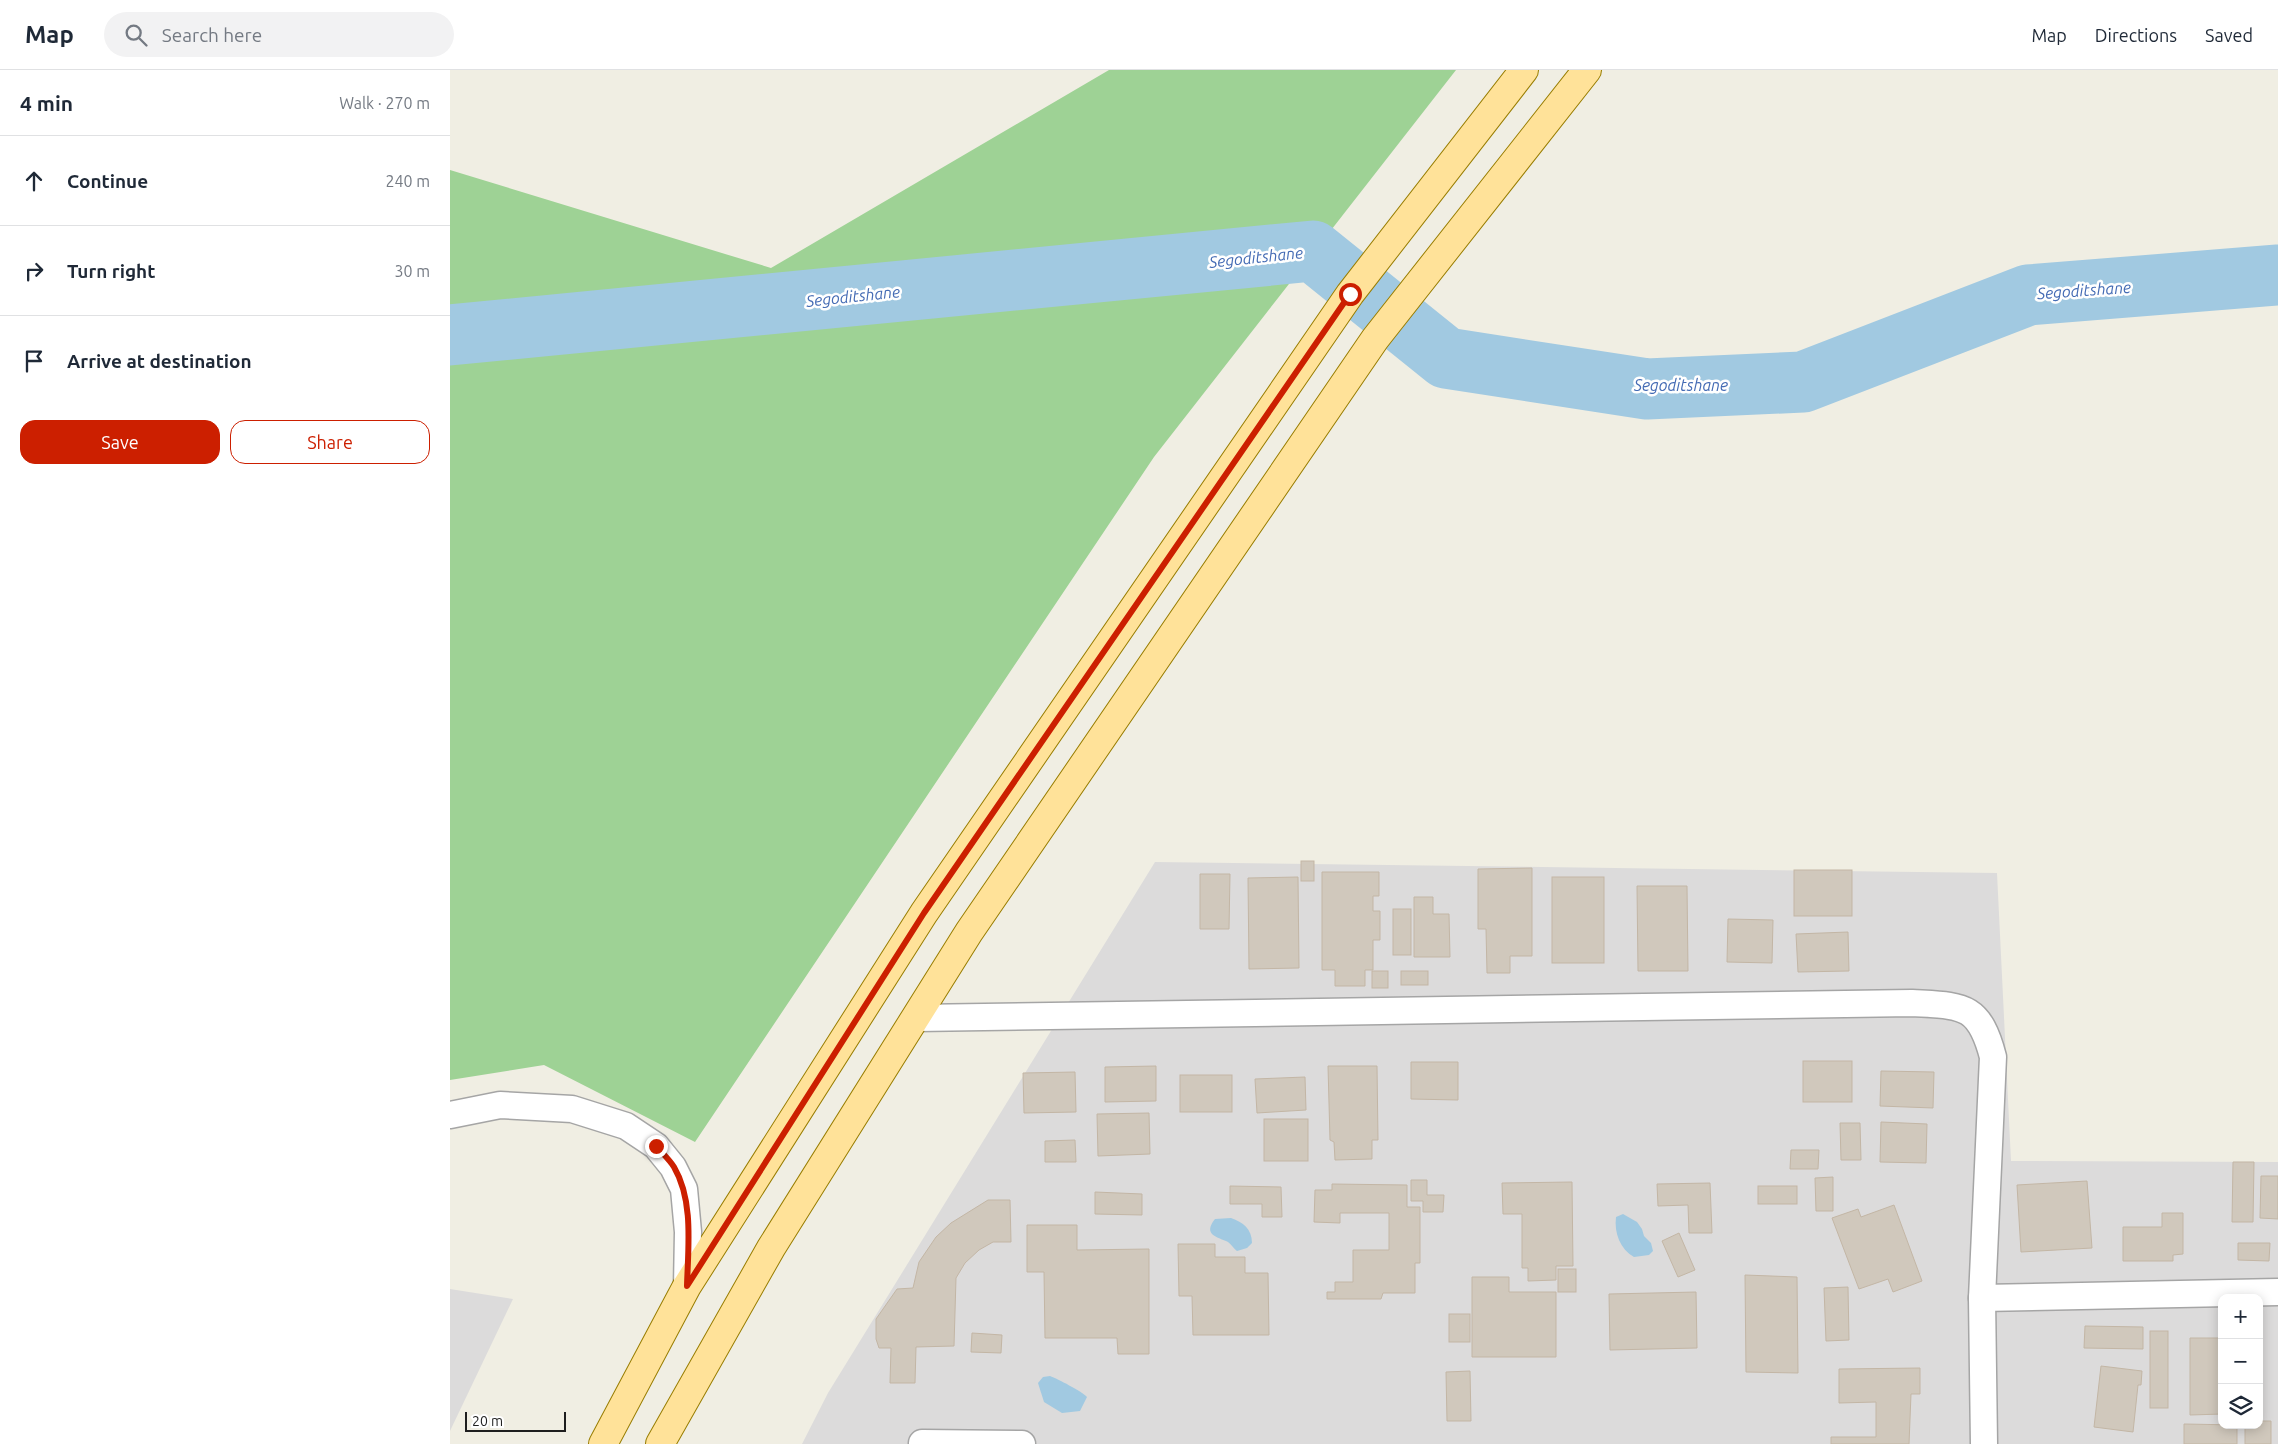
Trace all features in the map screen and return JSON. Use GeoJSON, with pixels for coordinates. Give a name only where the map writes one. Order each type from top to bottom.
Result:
{"type":"FeatureCollection","features":[{"type":"Feature","properties":{"kind":"main road"},"geometry":{"type":"LineString","coordinates":[[603,1444],[687,1286],[924,913],[1350,294],[1524,70]]}},
{"type":"Feature","properties":{"kind":"main road"},"geometry":{"type":"LineString","coordinates":[[660,1444],[771,1248],[969,932],[1375,338],[1587,70]]}},
{"type":"Feature","properties":{"kind":"street"},"geometry":{"type":"LineString","coordinates":[[916,1018],[1912,1003],[1953,1006],[1973,1014],[1986,1031],[1993,1057],[1982,1298],[1984,1444]]}},
{"type":"Feature","properties":{"kind":"street"},"geometry":{"type":"LineString","coordinates":[[450,1115],[500,1105],[572,1109],[626,1126],[656,1146],[673,1167],[684,1189],[688,1232],[687,1286]]}},
{"type":"Feature","properties":{"kind":"street"},"geometry":{"type":"LineString","coordinates":[[1982,1298],[2278,1292]]}},
{"type":"Feature","properties":{"kind":"street"},"geometry":{"type":"LineString","coordinates":[[922,1443],[1022,1444]]}},
{"type":"Feature","properties":{"kind":"shaded area"},"geometry":{"type":"Polygon","coordinates":[[[1155,862],[1997,873],[2011,1161],[2278,1162],[2278,1444],[802,1444],[828,1393],[1155,862]]]}},
{"type":"Feature","properties":{"kind":"shaded area"},"geometry":{"type":"Polygon","coordinates":[[[450,1289],[513,1299],[450,1431],[450,1289]]]}},
{"type":"Feature","properties":{"kind":"green space"},"geometry":{"type":"Polygon","coordinates":[[[1109,70],[1456,70],[1154,457],[695,1142],[544,1065],[450,1080],[450,170],[771,268],[1109,70]]]}},
{"type":"Feature","properties":{"kind":"water"},"geometry":{"type":"Polygon","coordinates":[[[1623,1214],[1637,1222],[1644,1236],[1651,1243],[1653,1251],[1649,1255],[1634,1257],[1625,1250],[1619,1240],[1616,1229],[1616,1217],[1623,1214]]]}},
{"type":"Feature","properties":{"kind":"water"},"geometry":{"type":"Polygon","coordinates":[[[1231,1218],[1243,1224],[1249,1230],[1252,1243],[1247,1248],[1237,1251],[1228,1242],[1216,1237],[1211,1232],[1211,1224],[1215,1219],[1231,1218]]]}},
{"type":"Feature","properties":{"kind":"water"},"geometry":{"type":"Polygon","coordinates":[[[1050,1376],[1069,1385],[1087,1397],[1080,1411],[1062,1413],[1044,1402],[1038,1383],[1043,1377],[1050,1376]]]}},
{"type":"Feature","properties":{"kind":"building"},"geometry":{"type":"Polygon","coordinates":[[[1301,861],[1314,861],[1314,881],[1301,881],[1301,861]]]}},
{"type":"Feature","properties":{"kind":"building"},"geometry":{"type":"Polygon","coordinates":[[[1532,868],[1532,956],[1510,956],[1510,973],[1487,973],[1486,929],[1478,929],[1478,869],[1532,868]]]}},
{"type":"Feature","properties":{"kind":"building"},"geometry":{"type":"Polygon","coordinates":[[[1794,870],[1852,870],[1852,916],[1794,916],[1794,870]]]}},
{"type":"Feature","properties":{"kind":"building"},"geometry":{"type":"Polygon","coordinates":[[[1322,872],[1379,872],[1379,896],[1373,896],[1373,911],[1380,911],[1380,940],[1373,940],[1373,970],[1365,970],[1365,986],[1335,986],[1335,970],[1322,970],[1322,872]]]}},
{"type":"Feature","properties":{"kind":"building"},"geometry":{"type":"Polygon","coordinates":[[[1200,874],[1230,874],[1229,929],[1200,929],[1200,874]]]}},
{"type":"Feature","properties":{"kind":"building"},"geometry":{"type":"Polygon","coordinates":[[[1298,877],[1299,968],[1249,969],[1248,878],[1298,877]]]}},
{"type":"Feature","properties":{"kind":"building"},"geometry":{"type":"Polygon","coordinates":[[[1552,877],[1604,877],[1604,963],[1552,963],[1552,877]]]}},
{"type":"Feature","properties":{"kind":"building"},"geometry":{"type":"Polygon","coordinates":[[[1637,886],[1687,886],[1688,971],[1638,971],[1637,886]]]}},
{"type":"Feature","properties":{"kind":"building"},"geometry":{"type":"Polygon","coordinates":[[[1414,897],[1433,897],[1433,914],[1449,914],[1450,957],[1414,957],[1414,897]]]}},
{"type":"Feature","properties":{"kind":"building"},"geometry":{"type":"Polygon","coordinates":[[[1393,909],[1411,909],[1411,955],[1393,955],[1393,909]]]}},
{"type":"Feature","properties":{"kind":"building"},"geometry":{"type":"Polygon","coordinates":[[[1728,919],[1773,920],[1772,963],[1727,962],[1728,919]]]}},
{"type":"Feature","properties":{"kind":"building"},"geometry":{"type":"Polygon","coordinates":[[[1848,932],[1849,971],[1798,972],[1796,934],[1848,932]]]}},
{"type":"Feature","properties":{"kind":"building"},"geometry":{"type":"Polygon","coordinates":[[[1372,971],[1388,971],[1388,988],[1372,988],[1372,971]]]}},
{"type":"Feature","properties":{"kind":"building"},"geometry":{"type":"Polygon","coordinates":[[[1401,971],[1428,971],[1428,985],[1401,985],[1401,971]]]}},
{"type":"Feature","properties":{"kind":"building"},"geometry":{"type":"Polygon","coordinates":[[[1803,1061],[1852,1061],[1852,1102],[1803,1102],[1803,1061]]]}},
{"type":"Feature","properties":{"kind":"building"},"geometry":{"type":"Polygon","coordinates":[[[1411,1062],[1458,1062],[1458,1100],[1411,1099],[1411,1062]]]}},
{"type":"Feature","properties":{"kind":"building"},"geometry":{"type":"Polygon","coordinates":[[[1156,1066],[1156,1101],[1105,1102],[1105,1067],[1156,1066]]]}},
{"type":"Feature","properties":{"kind":"building"},"geometry":{"type":"Polygon","coordinates":[[[1328,1066],[1377,1066],[1378,1140],[1372,1140],[1372,1159],[1335,1160],[1334,1142],[1330,1140],[1328,1066]]]}},
{"type":"Feature","properties":{"kind":"building"},"geometry":{"type":"Polygon","coordinates":[[[1881,1071],[1934,1072],[1933,1108],[1880,1106],[1881,1071]]]}},
{"type":"Feature","properties":{"kind":"building"},"geometry":{"type":"Polygon","coordinates":[[[1075,1072],[1076,1112],[1024,1113],[1023,1073],[1075,1072]]]}},
{"type":"Feature","properties":{"kind":"building"},"geometry":{"type":"Polygon","coordinates":[[[1180,1075],[1232,1075],[1232,1112],[1180,1112],[1180,1075]]]}},
{"type":"Feature","properties":{"kind":"building"},"geometry":{"type":"Polygon","coordinates":[[[1305,1077],[1306,1110],[1257,1113],[1255,1079],[1305,1077]]]}},
{"type":"Feature","properties":{"kind":"building"},"geometry":{"type":"Polygon","coordinates":[[[1149,1113],[1150,1154],[1098,1156],[1097,1114],[1149,1113]]]}},
{"type":"Feature","properties":{"kind":"building"},"geometry":{"type":"Polygon","coordinates":[[[1264,1119],[1308,1119],[1308,1161],[1264,1161],[1264,1119]]]}},
{"type":"Feature","properties":{"kind":"building"},"geometry":{"type":"Polygon","coordinates":[[[1881,1122],[1927,1124],[1926,1163],[1880,1162],[1881,1122]]]}},
{"type":"Feature","properties":{"kind":"building"},"geometry":{"type":"Polygon","coordinates":[[[1840,1123],[1860,1123],[1861,1160],[1841,1160],[1840,1123]]]}},
{"type":"Feature","properties":{"kind":"building"},"geometry":{"type":"Polygon","coordinates":[[[1075,1140],[1076,1162],[1045,1162],[1045,1141],[1075,1140]]]}},
{"type":"Feature","properties":{"kind":"building"},"geometry":{"type":"Polygon","coordinates":[[[1791,1150],[1819,1150],[1818,1169],[1790,1169],[1791,1150]]]}},
{"type":"Feature","properties":{"kind":"building"},"geometry":{"type":"Polygon","coordinates":[[[2233,1162],[2254,1162],[2253,1222],[2232,1222],[2233,1162]]]}},
{"type":"Feature","properties":{"kind":"building"},"geometry":{"type":"Polygon","coordinates":[[[2261,1176],[2278,1176],[2278,1219],[2260,1218],[2261,1176]]]}},
{"type":"Feature","properties":{"kind":"building"},"geometry":{"type":"Polygon","coordinates":[[[1833,1177],[1833,1211],[1816,1211],[1815,1178],[1833,1177]]]}},
{"type":"Feature","properties":{"kind":"building"},"geometry":{"type":"Polygon","coordinates":[[[1411,1180],[1427,1180],[1427,1195],[1444,1195],[1443,1212],[1423,1212],[1423,1201],[1411,1201],[1411,1180]]]}},
{"type":"Feature","properties":{"kind":"building"},"geometry":{"type":"Polygon","coordinates":[[[2087,1181],[2092,1248],[2021,1252],[2017,1185],[2087,1181]]]}},
{"type":"Feature","properties":{"kind":"building"},"geometry":{"type":"Polygon","coordinates":[[[1572,1182],[1573,1266],[1556,1266],[1556,1280],[1528,1281],[1528,1268],[1522,1268],[1522,1214],[1503,1214],[1502,1183],[1572,1182]]]}},
{"type":"Feature","properties":{"kind":"building"},"geometry":{"type":"Polygon","coordinates":[[[1710,1183],[1712,1233],[1689,1233],[1688,1205],[1658,1206],[1657,1184],[1710,1183]]]}},
{"type":"Feature","properties":{"kind":"building"},"geometry":{"type":"Polygon","coordinates":[[[1332,1184],[1407,1185],[1407,1207],[1420,1207],[1420,1263],[1415,1263],[1415,1293],[1383,1293],[1381,1299],[1327,1299],[1327,1292],[1335,1292],[1335,1282],[1353,1282],[1353,1250],[1389,1250],[1389,1213],[1340,1213],[1340,1223],[1314,1222],[1315,1190],[1332,1190],[1332,1184]]]}},
{"type":"Feature","properties":{"kind":"building"},"geometry":{"type":"Polygon","coordinates":[[[1230,1186],[1281,1187],[1282,1217],[1262,1217],[1262,1204],[1230,1204],[1230,1186]]]}},
{"type":"Feature","properties":{"kind":"building"},"geometry":{"type":"Polygon","coordinates":[[[1758,1186],[1797,1186],[1797,1204],[1758,1204],[1758,1186]]]}},
{"type":"Feature","properties":{"kind":"building"},"geometry":{"type":"Polygon","coordinates":[[[1095,1192],[1142,1194],[1142,1215],[1095,1214],[1095,1192]]]}},
{"type":"Feature","properties":{"kind":"building"},"geometry":{"type":"Polygon","coordinates":[[[988,1200],[1010,1200],[1011,1242],[993,1242],[979,1250],[965,1263],[956,1278],[954,1346],[916,1347],[915,1383],[890,1383],[891,1348],[879,1348],[876,1339],[876,1319],[897,1289],[913,1288],[919,1262],[936,1237],[951,1223],[988,1200]]]}},
{"type":"Feature","properties":{"kind":"building"},"geometry":{"type":"Polygon","coordinates":[[[1894,1205],[1922,1281],[1893,1292],[1888,1279],[1859,1289],[1832,1218],[1858,1209],[1861,1217],[1894,1205]]]}},
{"type":"Feature","properties":{"kind":"building"},"geometry":{"type":"Polygon","coordinates":[[[2162,1213],[2183,1213],[2183,1254],[2173,1255],[2173,1261],[2123,1261],[2123,1227],[2162,1227],[2162,1213]]]}},
{"type":"Feature","properties":{"kind":"building"},"geometry":{"type":"Polygon","coordinates":[[[1027,1225],[1077,1225],[1077,1250],[1149,1249],[1149,1354],[1118,1354],[1117,1338],[1045,1338],[1044,1272],[1027,1272],[1027,1225]]]}},
{"type":"Feature","properties":{"kind":"building"},"geometry":{"type":"Polygon","coordinates":[[[1679,1233],[1695,1270],[1678,1277],[1662,1241],[1679,1233]]]}},
{"type":"Feature","properties":{"kind":"building"},"geometry":{"type":"Polygon","coordinates":[[[2238,1243],[2270,1243],[2269,1261],[2238,1260],[2238,1243]]]}},
{"type":"Feature","properties":{"kind":"building"},"geometry":{"type":"Polygon","coordinates":[[[1178,1244],[1215,1244],[1215,1257],[1245,1257],[1245,1273],[1268,1273],[1269,1335],[1193,1335],[1192,1296],[1179,1296],[1178,1244]]]}},
{"type":"Feature","properties":{"kind":"building"},"geometry":{"type":"Polygon","coordinates":[[[1558,1269],[1576,1269],[1576,1292],[1558,1292],[1558,1269]]]}},
{"type":"Feature","properties":{"kind":"building"},"geometry":{"type":"Polygon","coordinates":[[[1745,1275],[1797,1277],[1798,1373],[1746,1372],[1745,1275]]]}},
{"type":"Feature","properties":{"kind":"building"},"geometry":{"type":"Polygon","coordinates":[[[1472,1277],[1509,1277],[1509,1292],[1556,1292],[1556,1357],[1472,1357],[1472,1277]]]}},
{"type":"Feature","properties":{"kind":"building"},"geometry":{"type":"Polygon","coordinates":[[[1848,1287],[1849,1340],[1826,1341],[1824,1288],[1848,1287]]]}},
{"type":"Feature","properties":{"kind":"building"},"geometry":{"type":"Polygon","coordinates":[[[1696,1292],[1697,1348],[1610,1350],[1609,1294],[1696,1292]]]}},
{"type":"Feature","properties":{"kind":"building"},"geometry":{"type":"Polygon","coordinates":[[[1449,1314],[1470,1314],[1470,1342],[1449,1342],[1449,1314]]]}},
{"type":"Feature","properties":{"kind":"building"},"geometry":{"type":"Polygon","coordinates":[[[2085,1326],[2143,1327],[2143,1349],[2084,1348],[2085,1326]]]}},
{"type":"Feature","properties":{"kind":"building"},"geometry":{"type":"Polygon","coordinates":[[[2150,1331],[2168,1331],[2168,1408],[2150,1408],[2150,1331]]]}},
{"type":"Feature","properties":{"kind":"building"},"geometry":{"type":"Polygon","coordinates":[[[972,1333],[1002,1335],[1001,1353],[971,1352],[972,1333]]]}},
{"type":"Feature","properties":{"kind":"building"},"geometry":{"type":"Polygon","coordinates":[[[2190,1338],[2218,1338],[2218,1414],[2190,1415],[2190,1338]]]}},
{"type":"Feature","properties":{"kind":"building"},"geometry":{"type":"Polygon","coordinates":[[[2101,1366],[2142,1371],[2141,1385],[2138,1385],[2133,1432],[2094,1427],[2101,1366]]]}},
{"type":"Feature","properties":{"kind":"building"},"geometry":{"type":"Polygon","coordinates":[[[1920,1368],[1920,1394],[1911,1394],[1909,1444],[1831,1444],[1831,1437],[1876,1437],[1876,1402],[1839,1403],[1839,1369],[1920,1368]]]}},
{"type":"Feature","properties":{"kind":"building"},"geometry":{"type":"Polygon","coordinates":[[[1470,1371],[1471,1421],[1447,1421],[1446,1372],[1470,1371]]]}},
{"type":"Feature","properties":{"kind":"building"},"geometry":{"type":"Polygon","coordinates":[[[2263,1421],[2271,1421],[2271,1444],[2245,1444],[2245,1429],[2263,1429],[2263,1421]]]}},
{"type":"Feature","properties":{"kind":"building"},"geometry":{"type":"Polygon","coordinates":[[[2184,1424],[2218,1425],[2218,1429],[2237,1429],[2237,1444],[2184,1444],[2184,1424]]]}},
{"type":"Feature","properties":{"kind":"waterway","name":"Segoditshane"},"geometry":{"type":"LineString","coordinates":[[450,335],[1313,251],[1446,358],[1647,389],[1803,382],[2028,295],[2278,275]]}},
{"type":"Feature","properties":{"kind":"route"},"geometry":{"type":"LineString","coordinates":[[656,1146],[673,1167],[684,1189],[688,1232],[687,1286],[924,913],[1350,294]]}}]}
